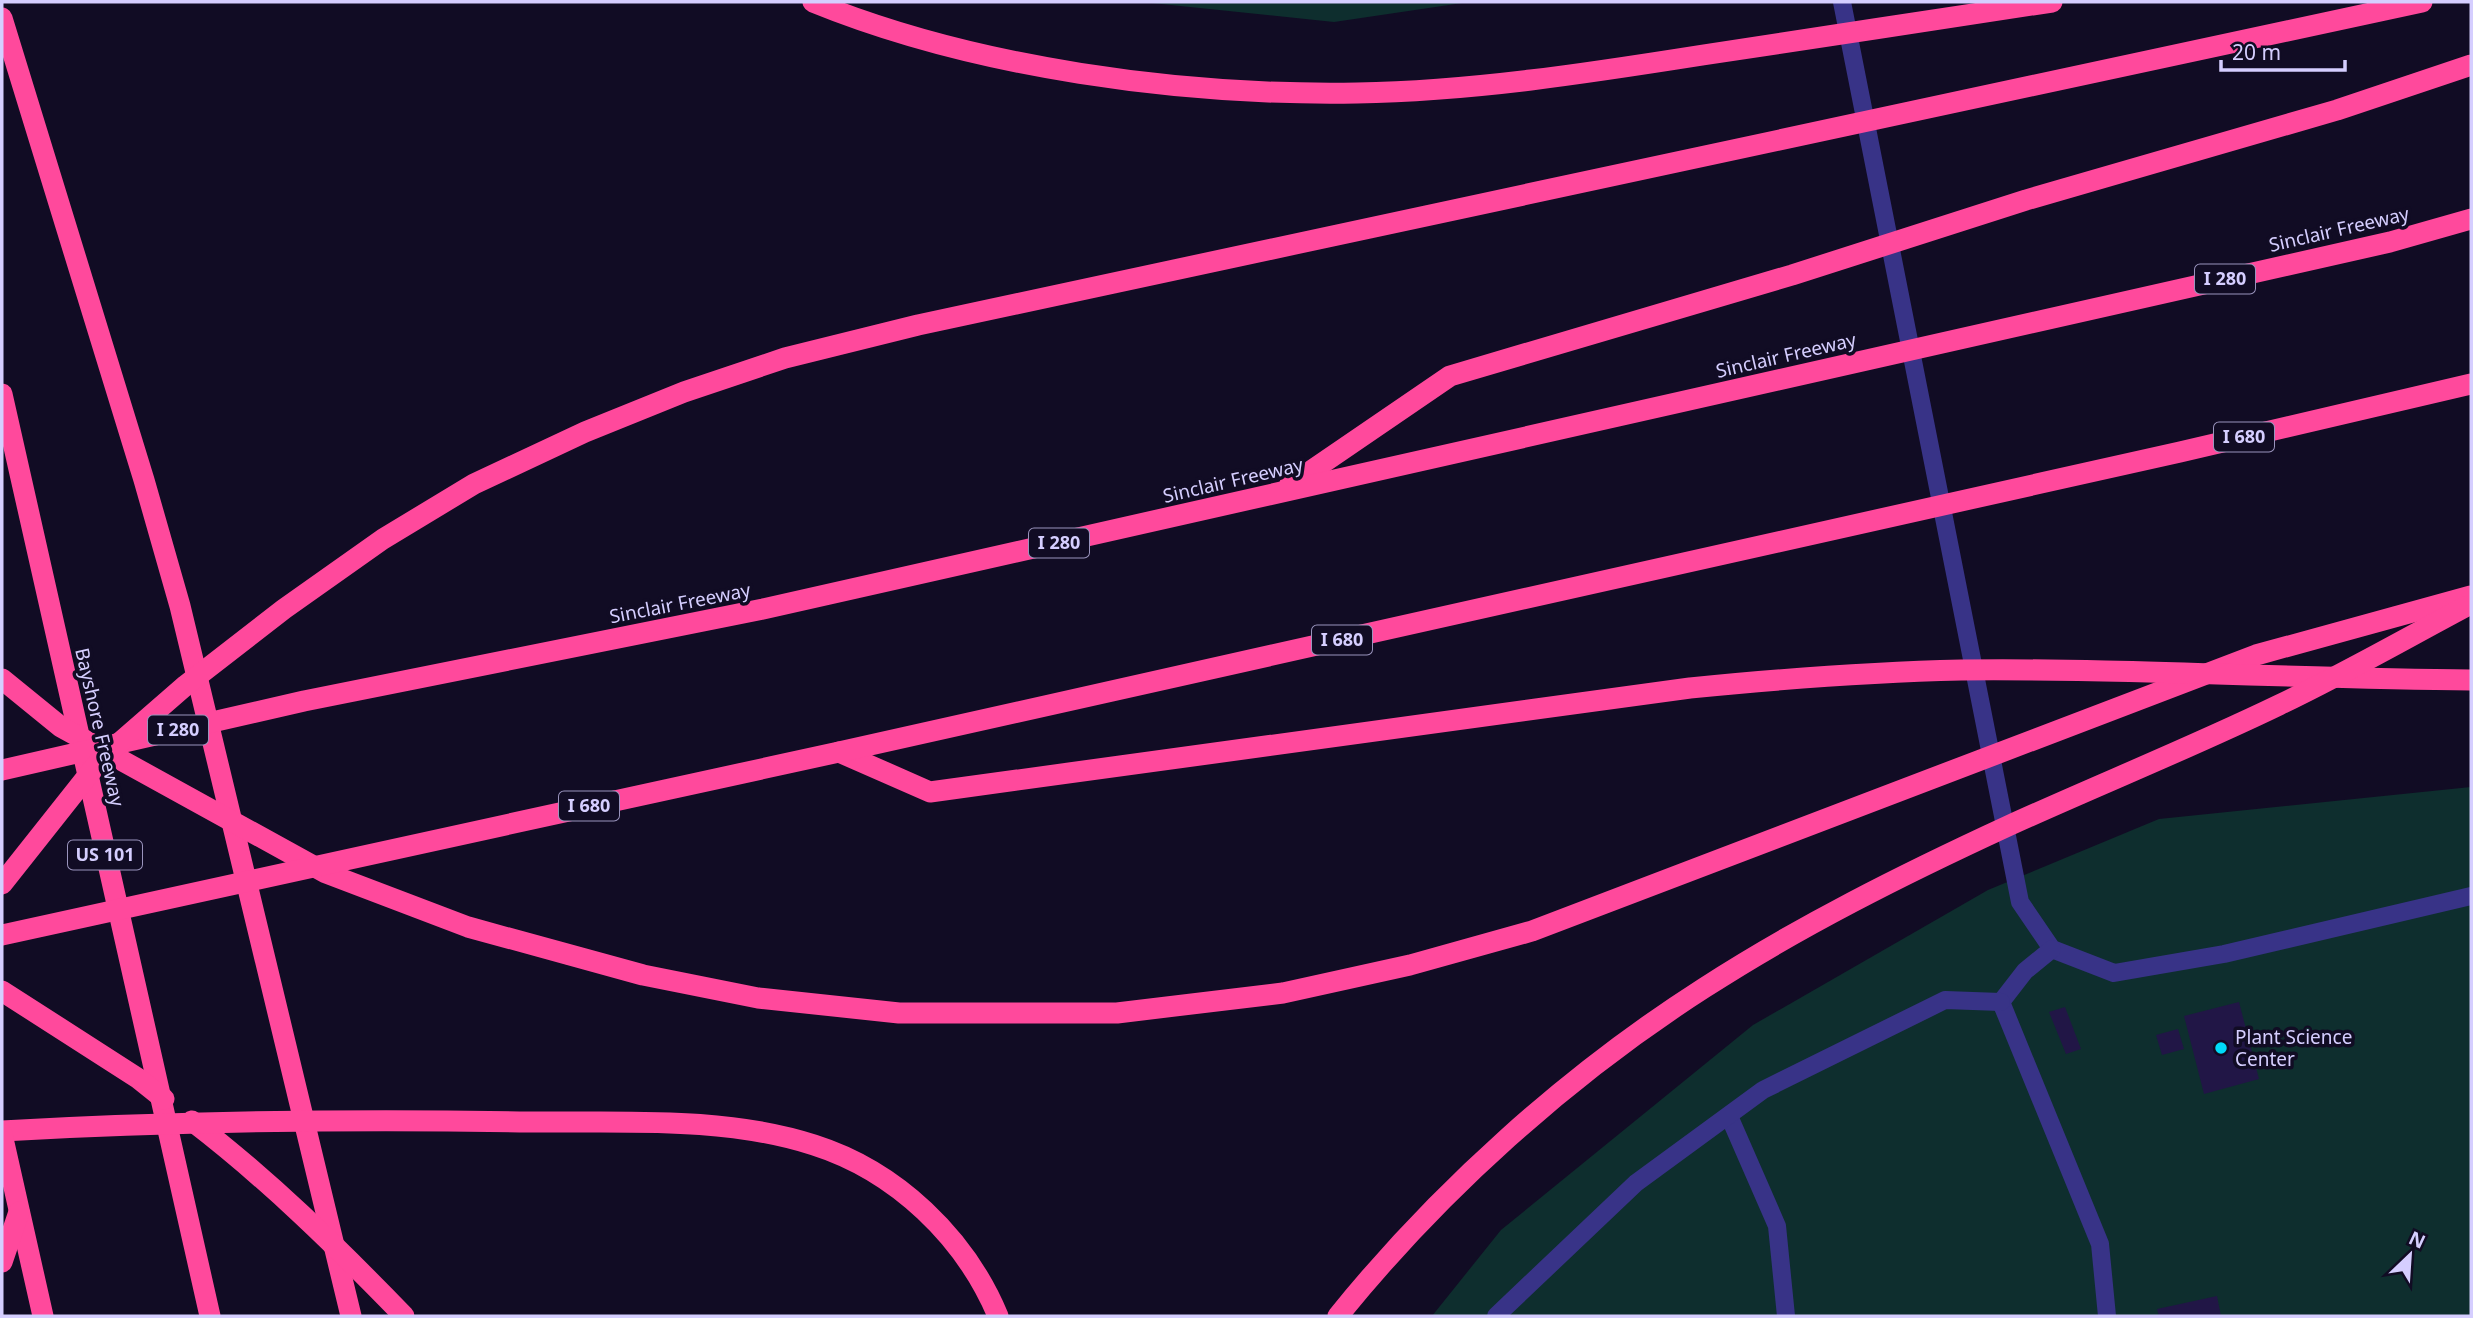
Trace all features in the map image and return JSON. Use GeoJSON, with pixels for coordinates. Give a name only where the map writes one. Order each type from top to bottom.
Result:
{"type":"FeatureCollection","features":[{"type":"Feature","properties":{"kind":"highway"},"geometry":{"type":"LineString","coordinates":[[813,2],[860,21],[978,53],[1109,78],[1233,89],[1358,93],[1488,85],[2052,2]]}},
{"type":"Feature","properties":{"kind":"highway"},"geometry":{"type":"LineString","coordinates":[[2,884],[101,759],[187,685],[284,609],[383,539],[474,484],[585,432],[684,392],[785,358],[918,324],[2422,2]]}},
{"type":"Feature","properties":{"kind":"highway"},"geometry":{"type":"LineString","coordinates":[[2,18],[180,606],[351,1316]]}},
{"type":"Feature","properties":{"kind":"highway"},"geometry":{"type":"LineString","coordinates":[[1279,494],[1450,376],[1792,275],[2026,200],[2337,110],[2471,65]]}},
{"type":"Feature","properties":{"kind":"highway","name":"Sinclair Freeway"},"geometry":{"type":"LineString","coordinates":[[2,770],[304,701],[763,610],[2390,242],[2471,219]]}},
{"type":"Feature","properties":{"kind":"highway","name":"I 680"},"geometry":{"type":"LineString","coordinates":[[2,934],[839,752],[2432,395],[2471,384]]}},
{"type":"Feature","properties":{"kind":"highway","name":"Bayshore Freeway"},"geometry":{"type":"LineString","coordinates":[[2,394],[210,1316]]}},
{"type":"Feature","properties":{"kind":"highway"},"geometry":{"type":"LineString","coordinates":[[2,679],[61,727],[326,873],[468,928],[643,975],[758,998],[900,1013],[1117,1013],[1283,993],[1410,965],[1532,931],[2256,655],[2471,596]]}},
{"type":"Feature","properties":{"kind":"highway"},"geometry":{"type":"LineString","coordinates":[[1338,1316],[1369,1278],[1443,1200],[1528,1120],[1613,1052],[1702,989],[1793,935],[1896,880],[2006,827],[2280,705],[2471,604]]}},
{"type":"Feature","properties":{"kind":"highway"},"geometry":{"type":"LineString","coordinates":[[839,752],[930,792],[1690,688],[1790,678],[2039,670],[2471,680]]}},
{"type":"Feature","properties":{"kind":"highway"},"geometry":{"type":"LineString","coordinates":[[2,991],[139,1079],[239,1157],[333,1242],[404,1316]]}},
{"type":"Feature","properties":{"kind":"highway"},"geometry":{"type":"LineString","coordinates":[[43,1316],[2,1133],[215,1122],[398,1120],[687,1124],[754,1129],[816,1145],[871,1170],[919,1205],[959,1247],[990,1297],[998,1316]]}},
{"type":"Feature","properties":{"kind":"highway"},"geometry":{"type":"LineString","coordinates":[[2,1262],[19,1212]]}},
{"type":"Feature","properties":{"kind":"lane"},"geometry":{"type":"LineString","coordinates":[[1842,2],[2020,902],[2052,949],[2114,973],[2224,954],[2471,896]]}},
{"type":"Feature","properties":{"kind":"lane"},"geometry":{"type":"LineString","coordinates":[[2001,1002],[2025,971],[2052,949]]}},
{"type":"Feature","properties":{"kind":"lane"},"geometry":{"type":"LineString","coordinates":[[1496,1316],[1636,1183],[1763,1090],[1945,1000],[2001,1002]]}},
{"type":"Feature","properties":{"kind":"lane"},"geometry":{"type":"LineString","coordinates":[[2001,1002],[2100,1244],[2107,1316]]}},
{"type":"Feature","properties":{"kind":"lane"},"geometry":{"type":"LineString","coordinates":[[1729,1115],[1777,1226],[1786,1316]]}},
{"type":"Feature","properties":{"kind":"green space"},"geometry":{"type":"Polygon","coordinates":[[[1142,2],[1469,2],[1334,22],[1142,2]]]}},
{"type":"Feature","properties":{"kind":"green space"},"geometry":{"type":"Polygon","coordinates":[[[2471,787],[2471,1316],[1432,1316],[1501,1230],[1753,1025],[1988,890],[2159,819],[2471,787]]]}},
{"type":"Feature","properties":{"kind":"building","name":"Plant Science Center"},"geometry":{"type":"Polygon","coordinates":[[[2239,1002],[2259,1079],[2204,1094],[2184,1016],[2239,1002]]]}},
{"type":"Feature","properties":{"kind":"building"},"geometry":{"type":"Polygon","coordinates":[[[2065,1007],[2081,1049],[2066,1054],[2049,1012],[2065,1007]]]}},
{"type":"Feature","properties":{"kind":"building"},"geometry":{"type":"Polygon","coordinates":[[[2178,1029],[2184,1049],[2162,1055],[2156,1035],[2178,1029]]]}},
{"type":"Feature","properties":{"kind":"building"},"geometry":{"type":"Polygon","coordinates":[[[2217,1296],[2221,1316],[2159,1316],[2157,1309],[2217,1296]]]}},
{"type":"Feature","properties":{"kind":"place","name":"Plant Science Center"},"geometry":{"type":"Point","coordinates":[2221,1048]}}]}
